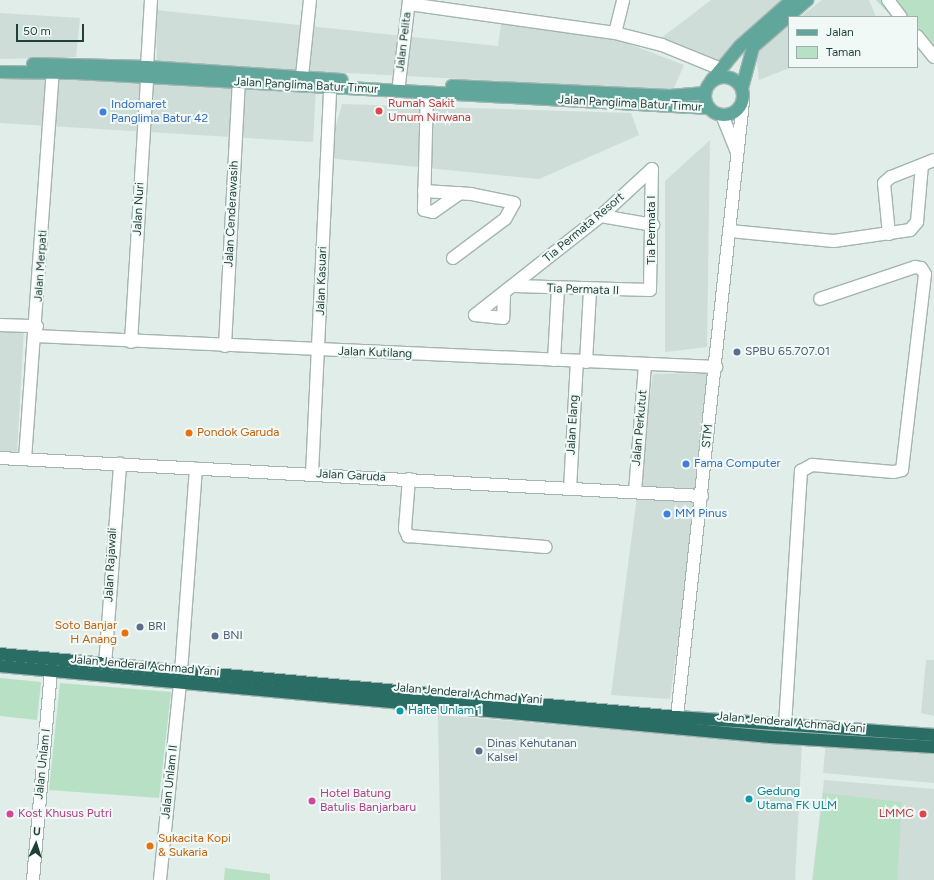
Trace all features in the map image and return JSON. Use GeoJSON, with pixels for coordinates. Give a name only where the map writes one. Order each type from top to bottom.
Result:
{"type":"FeatureCollection","features":[{"type":"Feature","properties":{"kind":"highway","name":"Jalan Jenderal Achmad Yani"},"geometry":{"type":"LineString","coordinates":[[0,654],[20,662],[51,671],[180,678],[785,725],[813,734],[934,747]]}},
{"type":"Feature","properties":{"kind":"highway","name":"Jalan Jenderal Achmad Yani"},"geometry":{"type":"LineString","coordinates":[[0,666],[20,662],[105,665],[180,678],[770,737],[813,734],[934,735]]}},
{"type":"Feature","properties":{"kind":"highway"},"geometry":{"type":"LineString","coordinates":[[770,737],[772,724]]}},
{"type":"Feature","properties":{"kind":"main road"},"geometry":{"type":"LineString","coordinates":[[788,17],[753,47],[742,88],[743,101],[735,112],[722,115],[708,108],[707,88],[721,69],[751,36],[792,0]]}},
{"type":"Feature","properties":{"kind":"main road"},"geometry":{"type":"LineString","coordinates":[[789,16],[807,0]]}},
{"type":"Feature","properties":{"kind":"main road","name":"Jalan Panglima Batur Timur"},"geometry":{"type":"LineString","coordinates":[[0,65],[210,76],[302,76],[399,84],[670,96],[707,88]]}},
{"type":"Feature","properties":{"kind":"main road","name":"Jalan Panglima Batur Timur"},"geometry":{"type":"LineString","coordinates":[[0,72],[147,72]]}},
{"type":"Feature","properties":{"kind":"main road","name":"Jalan Panglima Batur Timur"},"geometry":{"type":"LineString","coordinates":[[210,76],[239,82],[708,108]]}},
{"type":"Feature","properties":{"kind":"main road"},"geometry":{"type":"LineString","coordinates":[[707,88],[727,77],[742,88]]}},
{"type":"Feature","properties":{"kind":"street","name":"Jalan Nuri"},"geometry":{"type":"LineString","coordinates":[[131,342],[151,0]]}},
{"type":"Feature","properties":{"kind":"street"},"geometry":{"type":"LineString","coordinates":[[302,76],[310,0]]}},
{"type":"Feature","properties":{"kind":"street"},"geometry":{"type":"LineString","coordinates":[[616,33],[623,0]]}},
{"type":"Feature","properties":{"kind":"street"},"geometry":{"type":"LineString","coordinates":[[888,0],[900,16]]}},
{"type":"Feature","properties":{"kind":"street"},"geometry":{"type":"LineString","coordinates":[[409,2],[616,33],[662,45],[721,69]]}},
{"type":"Feature","properties":{"kind":"street","name":"Jalan Pelita"},"geometry":{"type":"LineString","coordinates":[[399,84],[409,2]]}},
{"type":"Feature","properties":{"kind":"street"},"geometry":{"type":"LineString","coordinates":[[918,37],[934,58]]}},
{"type":"Feature","properties":{"kind":"street","name":"Jalan Merpati"},"geometry":{"type":"LineString","coordinates":[[25,459],[36,331],[53,72]]}},
{"type":"Feature","properties":{"kind":"street","name":"Jalan Cenderawasih"},"geometry":{"type":"LineString","coordinates":[[225,346],[239,82]]}},
{"type":"Feature","properties":{"kind":"street","name":"Jalan Kasuari"},"geometry":{"type":"LineString","coordinates":[[312,474],[319,350],[330,87]]}},
{"type":"Feature","properties":{"kind":"street"},"geometry":{"type":"LineString","coordinates":[[427,93],[424,210],[430,213],[460,193]]}},
{"type":"Feature","properties":{"kind":"street","name":"STM"},"geometry":{"type":"LineString","coordinates":[[677,717],[716,367],[743,101]]}},
{"type":"Feature","properties":{"kind":"street"},"geometry":{"type":"LineString","coordinates":[[722,115],[738,155]]}},
{"type":"Feature","properties":{"kind":"street"},"geometry":{"type":"LineString","coordinates":[[889,234],[884,183],[934,160]]}},
{"type":"Feature","properties":{"kind":"street"},"geometry":{"type":"LineString","coordinates":[[730,231],[834,241],[910,230],[915,225],[922,165]]}},
{"type":"Feature","properties":{"kind":"street","name":"Tia Permata Resort"},"geometry":{"type":"LineString","coordinates":[[504,295],[601,216],[652,170]]}},
{"type":"Feature","properties":{"kind":"street","name":"Tia Permata I"},"geometry":{"type":"LineString","coordinates":[[650,290],[653,225],[652,170]]}},
{"type":"Feature","properties":{"kind":"street"},"geometry":{"type":"LineString","coordinates":[[424,191],[460,193],[514,203],[504,219],[453,258]]}},
{"type":"Feature","properties":{"kind":"street"},"geometry":{"type":"LineString","coordinates":[[601,216],[653,225]]}},
{"type":"Feature","properties":{"kind":"street"},"geometry":{"type":"LineString","coordinates":[[785,725],[801,471],[812,465],[894,472],[902,470],[925,274],[921,268],[915,267],[820,299]]}},
{"type":"Feature","properties":{"kind":"street","name":"Tia Permata II"},"geometry":{"type":"LineString","coordinates":[[515,286],[590,291],[650,290]]}},
{"type":"Feature","properties":{"kind":"street"},"geometry":{"type":"LineString","coordinates":[[554,360],[558,289]]}},
{"type":"Feature","properties":{"kind":"street","name":"Jalan Elang"},"geometry":{"type":"LineString","coordinates":[[570,489],[581,362],[590,291]]}},
{"type":"Feature","properties":{"kind":"street","name":"Jalan Kutilang"},"geometry":{"type":"LineString","coordinates":[[0,325],[36,331],[131,342],[716,367]]}},
{"type":"Feature","properties":{"kind":"street","name":"Jalan Perkutut"},"geometry":{"type":"LineString","coordinates":[[635,492],[645,364]]}},
{"type":"Feature","properties":{"kind":"street","name":"Jalan Garuda"},"geometry":{"type":"LineString","coordinates":[[0,458],[702,496]]}},
{"type":"Feature","properties":{"kind":"street","name":"Jalan Rajawali"},"geometry":{"type":"LineString","coordinates":[[105,665],[120,464]]}},
{"type":"Feature","properties":{"kind":"street","name":"Jalan Unlam II"},"geometry":{"type":"LineString","coordinates":[[160,880],[180,678],[196,469]]}},
{"type":"Feature","properties":{"kind":"street"},"geometry":{"type":"LineString","coordinates":[[409,479],[405,529],[408,536],[546,547]]}},
{"type":"Feature","properties":{"kind":"street","name":"Jalan Unlam I"},"geometry":{"type":"LineString","coordinates":[[32,880],[51,671]]}},
{"type":"Feature","properties":{"kind":"shaded area"},"geometry":{"type":"Polygon","coordinates":[[[711,0],[789,0],[719,63],[660,39],[711,0]]]}},
{"type":"Feature","properties":{"kind":"shaded area"},"geometry":{"type":"Polygon","coordinates":[[[822,0],[869,0],[876,16],[801,16],[822,0]]]}},
{"type":"Feature","properties":{"kind":"shaded area"},"geometry":{"type":"Polygon","coordinates":[[[156,10],[498,46],[501,24],[616,39],[684,65],[673,90],[157,63],[156,10]]]}},
{"type":"Feature","properties":{"kind":"shaded area"},"geometry":{"type":"Polygon","coordinates":[[[0,13],[80,18],[76,57],[0,59],[0,13]]]}},
{"type":"Feature","properties":{"kind":"shaded area"},"geometry":{"type":"Polygon","coordinates":[[[788,27],[788,68],[789,68],[759,80],[756,53],[788,27]]]}},
{"type":"Feature","properties":{"kind":"shaded area"},"geometry":{"type":"Polygon","coordinates":[[[0,76],[316,86],[313,142],[0,123],[0,76]]]}},
{"type":"Feature","properties":{"kind":"shaded area"},"geometry":{"type":"Polygon","coordinates":[[[342,104],[631,113],[639,135],[539,179],[327,158],[342,104]]]}},
{"type":"Feature","properties":{"kind":"shaded area"},"geometry":{"type":"Polygon","coordinates":[[[710,140],[707,347],[665,352],[665,181],[710,140]]]}},
{"type":"Feature","properties":{"kind":"shaded area"},"geometry":{"type":"Polygon","coordinates":[[[0,326],[24,328],[17,453],[0,452],[0,326]]]}},
{"type":"Feature","properties":{"kind":"shaded area"},"geometry":{"type":"Polygon","coordinates":[[[707,373],[714,377],[670,699],[611,695],[653,374],[707,373]]]}},
{"type":"Feature","properties":{"kind":"shaded area"},"geometry":{"type":"Polygon","coordinates":[[[926,660],[934,660],[934,716],[921,713],[926,660]]]}},
{"type":"Feature","properties":{"kind":"shaded area"},"geometry":{"type":"Polygon","coordinates":[[[438,715],[802,745],[795,880],[441,880],[438,715]]]}},
{"type":"Feature","properties":{"kind":"shaded area"},"geometry":{"type":"Polygon","coordinates":[[[826,742],[934,752],[934,783],[823,773],[826,742]]]}},
{"type":"Feature","properties":{"kind":"shaded area"},"geometry":{"type":"Polygon","coordinates":[[[824,780],[934,789],[934,880],[812,880],[824,780]]]}},
{"type":"Feature","properties":{"kind":"green space"},"geometry":{"type":"Polygon","coordinates":[[[876,0],[934,0],[934,61],[918,44],[918,16],[891,16],[876,0]]]}},
{"type":"Feature","properties":{"kind":"green space"},"geometry":{"type":"Polygon","coordinates":[[[0,678],[41,682],[37,720],[0,716],[0,678]]]}},
{"type":"Feature","properties":{"kind":"green space"},"geometry":{"type":"Polygon","coordinates":[[[60,683],[171,692],[159,798],[49,790],[60,683]]]}},
{"type":"Feature","properties":{"kind":"green space"},"geometry":{"type":"Polygon","coordinates":[[[823,793],[902,802],[897,880],[813,880],[823,793]]]}},
{"type":"Feature","properties":{"kind":"green space"},"geometry":{"type":"Polygon","coordinates":[[[225,868],[270,874],[270,880],[224,880],[225,868]]]}},
{"type":"Feature","properties":{"kind":"place","name":"Rumah Sakit Umum Nirwana"},"geometry":{"type":"Point","coordinates":[379,111]}},
{"type":"Feature","properties":{"kind":"place","name":"Indomaret Panglima Batur 42"},"geometry":{"type":"Point","coordinates":[103,112]}},
{"type":"Feature","properties":{"kind":"place","name":"SPBU 65.707.01"},"geometry":{"type":"Point","coordinates":[737,352]}},
{"type":"Feature","properties":{"kind":"place","name":"Pondok Garuda"},"geometry":{"type":"Point","coordinates":[189,433]}},
{"type":"Feature","properties":{"kind":"place","name":"Fama Computer"},"geometry":{"type":"Point","coordinates":[686,464]}},
{"type":"Feature","properties":{"kind":"place","name":"MM Pinus"},"geometry":{"type":"Point","coordinates":[667,514]}},
{"type":"Feature","properties":{"kind":"place","name":"BRI"},"geometry":{"type":"Point","coordinates":[140,627]}},
{"type":"Feature","properties":{"kind":"place","name":"Soto Banjar H Anang"},"geometry":{"type":"Point","coordinates":[125,633]}},
{"type":"Feature","properties":{"kind":"place","name":"BNI"},"geometry":{"type":"Point","coordinates":[215,636]}},
{"type":"Feature","properties":{"kind":"place","name":"Halte Unlam 1"},"geometry":{"type":"Point","coordinates":[400,711]}},
{"type":"Feature","properties":{"kind":"place","name":"Dinas Kehutanan Kalsel"},"geometry":{"type":"Point","coordinates":[479,751]}},
{"type":"Feature","properties":{"kind":"place","name":"Gedung Utama FK ULM"},"geometry":{"type":"Point","coordinates":[749,799]}},
{"type":"Feature","properties":{"kind":"place","name":"Hotel Batung Batulis Banjarbaru"},"geometry":{"type":"Point","coordinates":[312,801]}},
{"type":"Feature","properties":{"kind":"place","name":"Kost Khusus Putri"},"geometry":{"type":"Point","coordinates":[10,814]}},
{"type":"Feature","properties":{"kind":"place","name":"LMMC"},"geometry":{"type":"Point","coordinates":[923,814]}},
{"type":"Feature","properties":{"kind":"place","name":"Sukacita Kopi & Sukaria"},"geometry":{"type":"Point","coordinates":[150,846]}}]}
